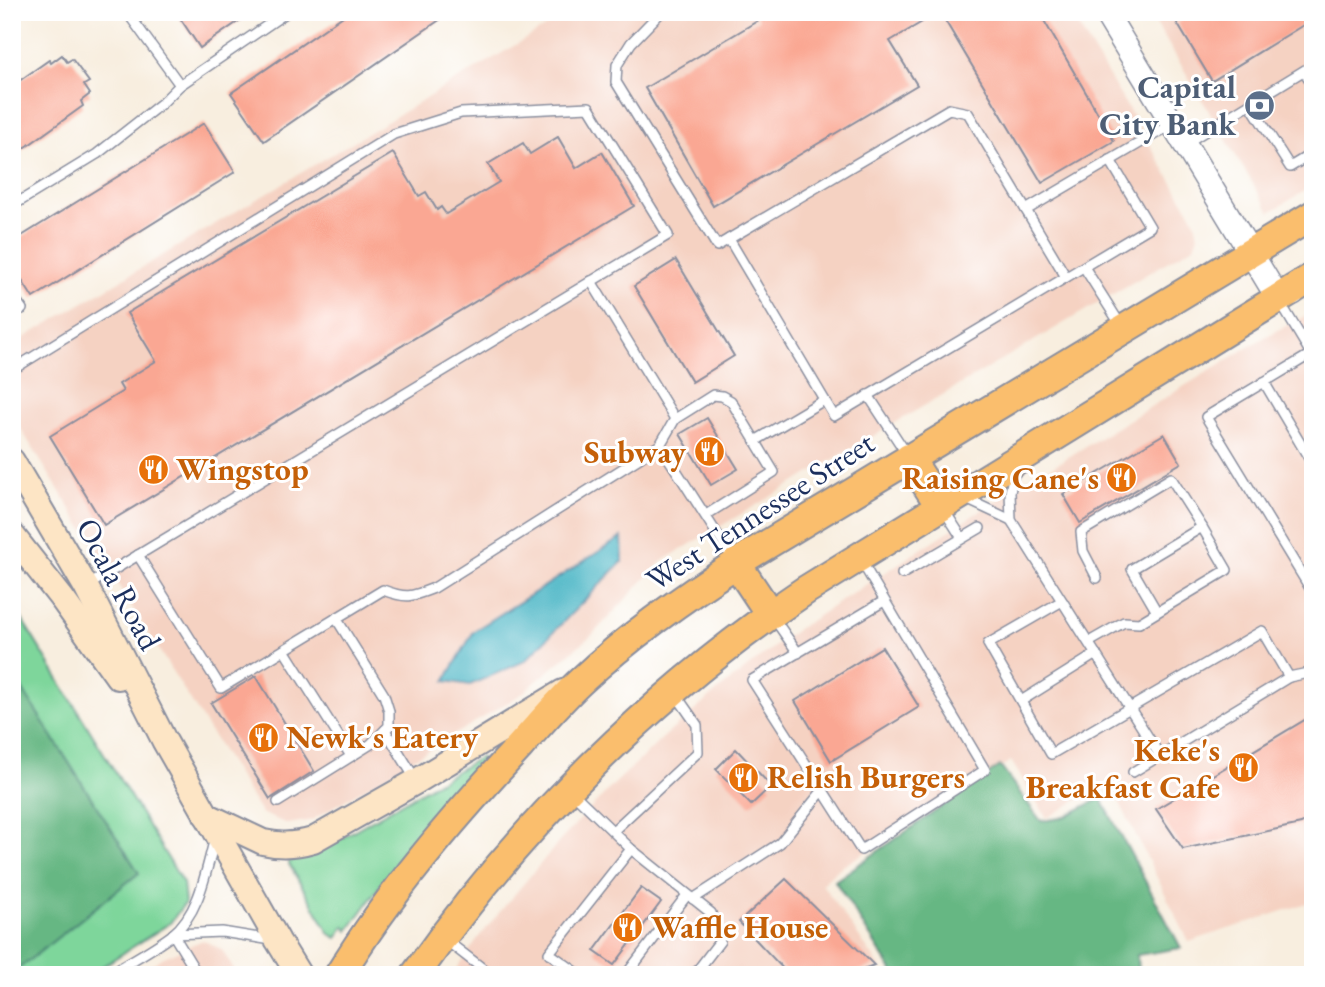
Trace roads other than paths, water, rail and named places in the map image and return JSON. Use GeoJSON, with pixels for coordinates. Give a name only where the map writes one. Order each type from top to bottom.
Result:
{"type":"FeatureCollection","features":[{"type":"Feature","properties":{"kind":"main road","name":"West Tennessee Street"},"geometry":{"type":"LineString","coordinates":[[339,975],[355,949],[439,836],[496,772],[581,680],[661,614],[736,563],[1313,215]]}},
{"type":"Feature","properties":{"kind":"main road"},"geometry":{"type":"LineString","coordinates":[[415,975],[472,900],[531,830],[605,753],[673,690],[770,614],[1313,277]]}},
{"type":"Feature","properties":{"kind":"main road"},"geometry":{"type":"LineString","coordinates":[[909,458],[950,501]]}},
{"type":"Feature","properties":{"kind":"main road","name":"Ocala Road"},"geometry":{"type":"LineString","coordinates":[[12,461],[86,587],[164,740],[299,975]]}},
{"type":"Feature","properties":{"kind":"main road","name":"Ocala Road"},"geometry":{"type":"LineString","coordinates":[[12,535],[63,600],[164,740]]}},
{"type":"Feature","properties":{"kind":"main road"},"geometry":{"type":"LineString","coordinates":[[736,563],[770,614]]}},
{"type":"Feature","properties":{"kind":"main road"},"geometry":{"type":"LineString","coordinates":[[63,600],[86,587]]}},
{"type":"Feature","properties":{"kind":"main road"},"geometry":{"type":"LineString","coordinates":[[211,824],[272,844],[295,844],[323,836],[581,680]]}},
{"type":"Feature","properties":{"kind":"street"},"geometry":{"type":"LineString","coordinates":[[1105,12],[1278,298],[1313,286]]}},
{"type":"Feature","properties":{"kind":"lane"},"geometry":{"type":"LineString","coordinates":[[127,12],[180,85]]}},
{"type":"Feature","properties":{"kind":"lane"},"geometry":{"type":"LineString","coordinates":[[12,206],[97,154],[162,103],[180,85],[288,12]]}},
{"type":"Feature","properties":{"kind":"lane"},"geometry":{"type":"LineString","coordinates":[[661,12],[631,43],[617,65],[616,82],[717,246],[949,109],[968,113],[1066,277]]}},
{"type":"Feature","properties":{"kind":"lane"},"geometry":{"type":"LineString","coordinates":[[1185,144],[1308,68],[1313,85]]}},
{"type":"Feature","properties":{"kind":"lane"},"geometry":{"type":"LineString","coordinates":[[1250,104],[1290,167],[1313,153]]}},
{"type":"Feature","properties":{"kind":"lane"},"geometry":{"type":"LineString","coordinates":[[12,370],[394,134],[461,113],[589,107],[668,235],[86,587]]}},
{"type":"Feature","properties":{"kind":"lane"},"geometry":{"type":"LineString","coordinates":[[1026,209],[1172,124]]}},
{"type":"Feature","properties":{"kind":"lane"},"geometry":{"type":"LineString","coordinates":[[729,239],[834,416],[1150,227],[1110,160]]}},
{"type":"Feature","properties":{"kind":"lane"},"geometry":{"type":"LineString","coordinates":[[1084,267],[1123,328]]}},
{"type":"Feature","properties":{"kind":"lane"},"geometry":{"type":"LineString","coordinates":[[591,281],[675,419]]}},
{"type":"Feature","properties":{"kind":"lane"},"geometry":{"type":"LineString","coordinates":[[12,295],[22,309]]}},
{"type":"Feature","properties":{"kind":"lane"},"geometry":{"type":"LineString","coordinates":[[1278,298],[1312,356],[1206,417],[1313,593]]}},
{"type":"Feature","properties":{"kind":"lane"},"geometry":{"type":"LineString","coordinates":[[1264,382],[1313,465]]}},
{"type":"Feature","properties":{"kind":"lane"},"geometry":{"type":"LineString","coordinates":[[138,555],[221,688],[383,590],[400,597],[415,596],[434,588],[660,445],[675,419],[713,396],[722,396],[732,401],[774,472],[706,516]]}},
{"type":"Feature","properties":{"kind":"lane"},"geometry":{"type":"LineString","coordinates":[[869,396],[909,458]]}},
{"type":"Feature","properties":{"kind":"lane"},"geometry":{"type":"LineString","coordinates":[[755,441],[824,400]]}},
{"type":"Feature","properties":{"kind":"lane"},"geometry":{"type":"LineString","coordinates":[[660,445],[736,563]]}},
{"type":"Feature","properties":{"kind":"lane"},"geometry":{"type":"LineString","coordinates":[[1017,460],[1010,492],[1011,520],[1160,756]]}},
{"type":"Feature","properties":{"kind":"lane"},"geometry":{"type":"LineString","coordinates":[[1089,642],[1122,618],[1139,623],[1227,570],[1171,478],[1081,532],[1083,551],[1097,578]]}},
{"type":"Feature","properties":{"kind":"lane"},"geometry":{"type":"LineString","coordinates":[[950,501],[1011,520]]}},
{"type":"Feature","properties":{"kind":"lane"},"geometry":{"type":"LineString","coordinates":[[950,501],[962,538]]}},
{"type":"Feature","properties":{"kind":"lane"},"geometry":{"type":"LineString","coordinates":[[1157,612],[1132,569],[1202,527]]}},
{"type":"Feature","properties":{"kind":"lane"},"geometry":{"type":"LineString","coordinates":[[902,574],[980,528]]}},
{"type":"Feature","properties":{"kind":"lane"},"geometry":{"type":"LineString","coordinates":[[859,558],[985,770],[861,850],[752,680],[884,601]]}},
{"type":"Feature","properties":{"kind":"lane"},"geometry":{"type":"LineString","coordinates":[[1062,601],[988,644],[1051,754],[1262,631],[1289,677]]}},
{"type":"Feature","properties":{"kind":"lane"},"geometry":{"type":"LineString","coordinates":[[770,614],[798,653]]}},
{"type":"Feature","properties":{"kind":"lane"},"geometry":{"type":"LineString","coordinates":[[278,802],[372,744],[389,726],[389,711],[384,695],[336,618]]}},
{"type":"Feature","properties":{"kind":"lane"},"geometry":{"type":"LineString","coordinates":[[284,650],[351,756]]}},
{"type":"Feature","properties":{"kind":"lane"},"geometry":{"type":"LineString","coordinates":[[1021,701],[1096,654]]}},
{"type":"Feature","properties":{"kind":"lane"},"geometry":{"type":"LineString","coordinates":[[1133,772],[1289,677],[1313,672]]}},
{"type":"Feature","properties":{"kind":"lane"},"geometry":{"type":"LineString","coordinates":[[613,831],[698,752],[697,725],[673,690]]}},
{"type":"Feature","properties":{"kind":"lane"},"geometry":{"type":"LineString","coordinates":[[385,730],[417,781]]}},
{"type":"Feature","properties":{"kind":"lane"},"geometry":{"type":"LineString","coordinates":[[570,790],[631,849],[711,913],[720,941],[694,975]]}},
{"type":"Feature","properties":{"kind":"lane"},"geometry":{"type":"LineString","coordinates":[[626,975],[690,897],[780,843],[823,790]]}},
{"type":"Feature","properties":{"kind":"lane"},"geometry":{"type":"LineString","coordinates":[[108,975],[173,934],[187,918],[198,895],[211,824]]}},
{"type":"Feature","properties":{"kind":"lane"},"geometry":{"type":"LineString","coordinates":[[580,975],[549,953],[631,849]]}},
{"type":"Feature","properties":{"kind":"lane"},"geometry":{"type":"LineString","coordinates":[[173,934],[222,932],[278,941]]}},
{"type":"Feature","properties":{"kind":"lane"},"geometry":{"type":"LineString","coordinates":[[173,934],[198,975]]}},
{"type":"Feature","properties":{"kind":"lane"},"geometry":{"type":"LineString","coordinates":[[443,937],[491,975]]}},
{"type":"Feature","properties":{"kind":"water"},"geometry":{"type":"Polygon","coordinates":[[[622,537],[623,561],[525,661],[470,685],[445,681],[474,631],[622,537]]]}},
{"type":"Feature","properties":{"kind":"place","name":"Capital City Bank"},"geometry":{"type":"Point","coordinates":[1259,105]}},
{"type":"Feature","properties":{"kind":"place","name":"Subway"},"geometry":{"type":"Point","coordinates":[709,452]}},
{"type":"Feature","properties":{"kind":"place","name":"Wingstop"},"geometry":{"type":"Point","coordinates":[153,469]}},
{"type":"Feature","properties":{"kind":"place","name":"Raising Cane's"},"geometry":{"type":"Point","coordinates":[1122,478]}},
{"type":"Feature","properties":{"kind":"place","name":"Newk's Eatery"},"geometry":{"type":"Point","coordinates":[263,737]}},
{"type":"Feature","properties":{"kind":"place","name":"Keke's Breakfast Cafe"},"geometry":{"type":"Point","coordinates":[1243,768]}},
{"type":"Feature","properties":{"kind":"place","name":"Relish Burgers"},"geometry":{"type":"Point","coordinates":[744,777]}},
{"type":"Feature","properties":{"kind":"place","name":"Waffle House"},"geometry":{"type":"Point","coordinates":[628,927]}}]}
